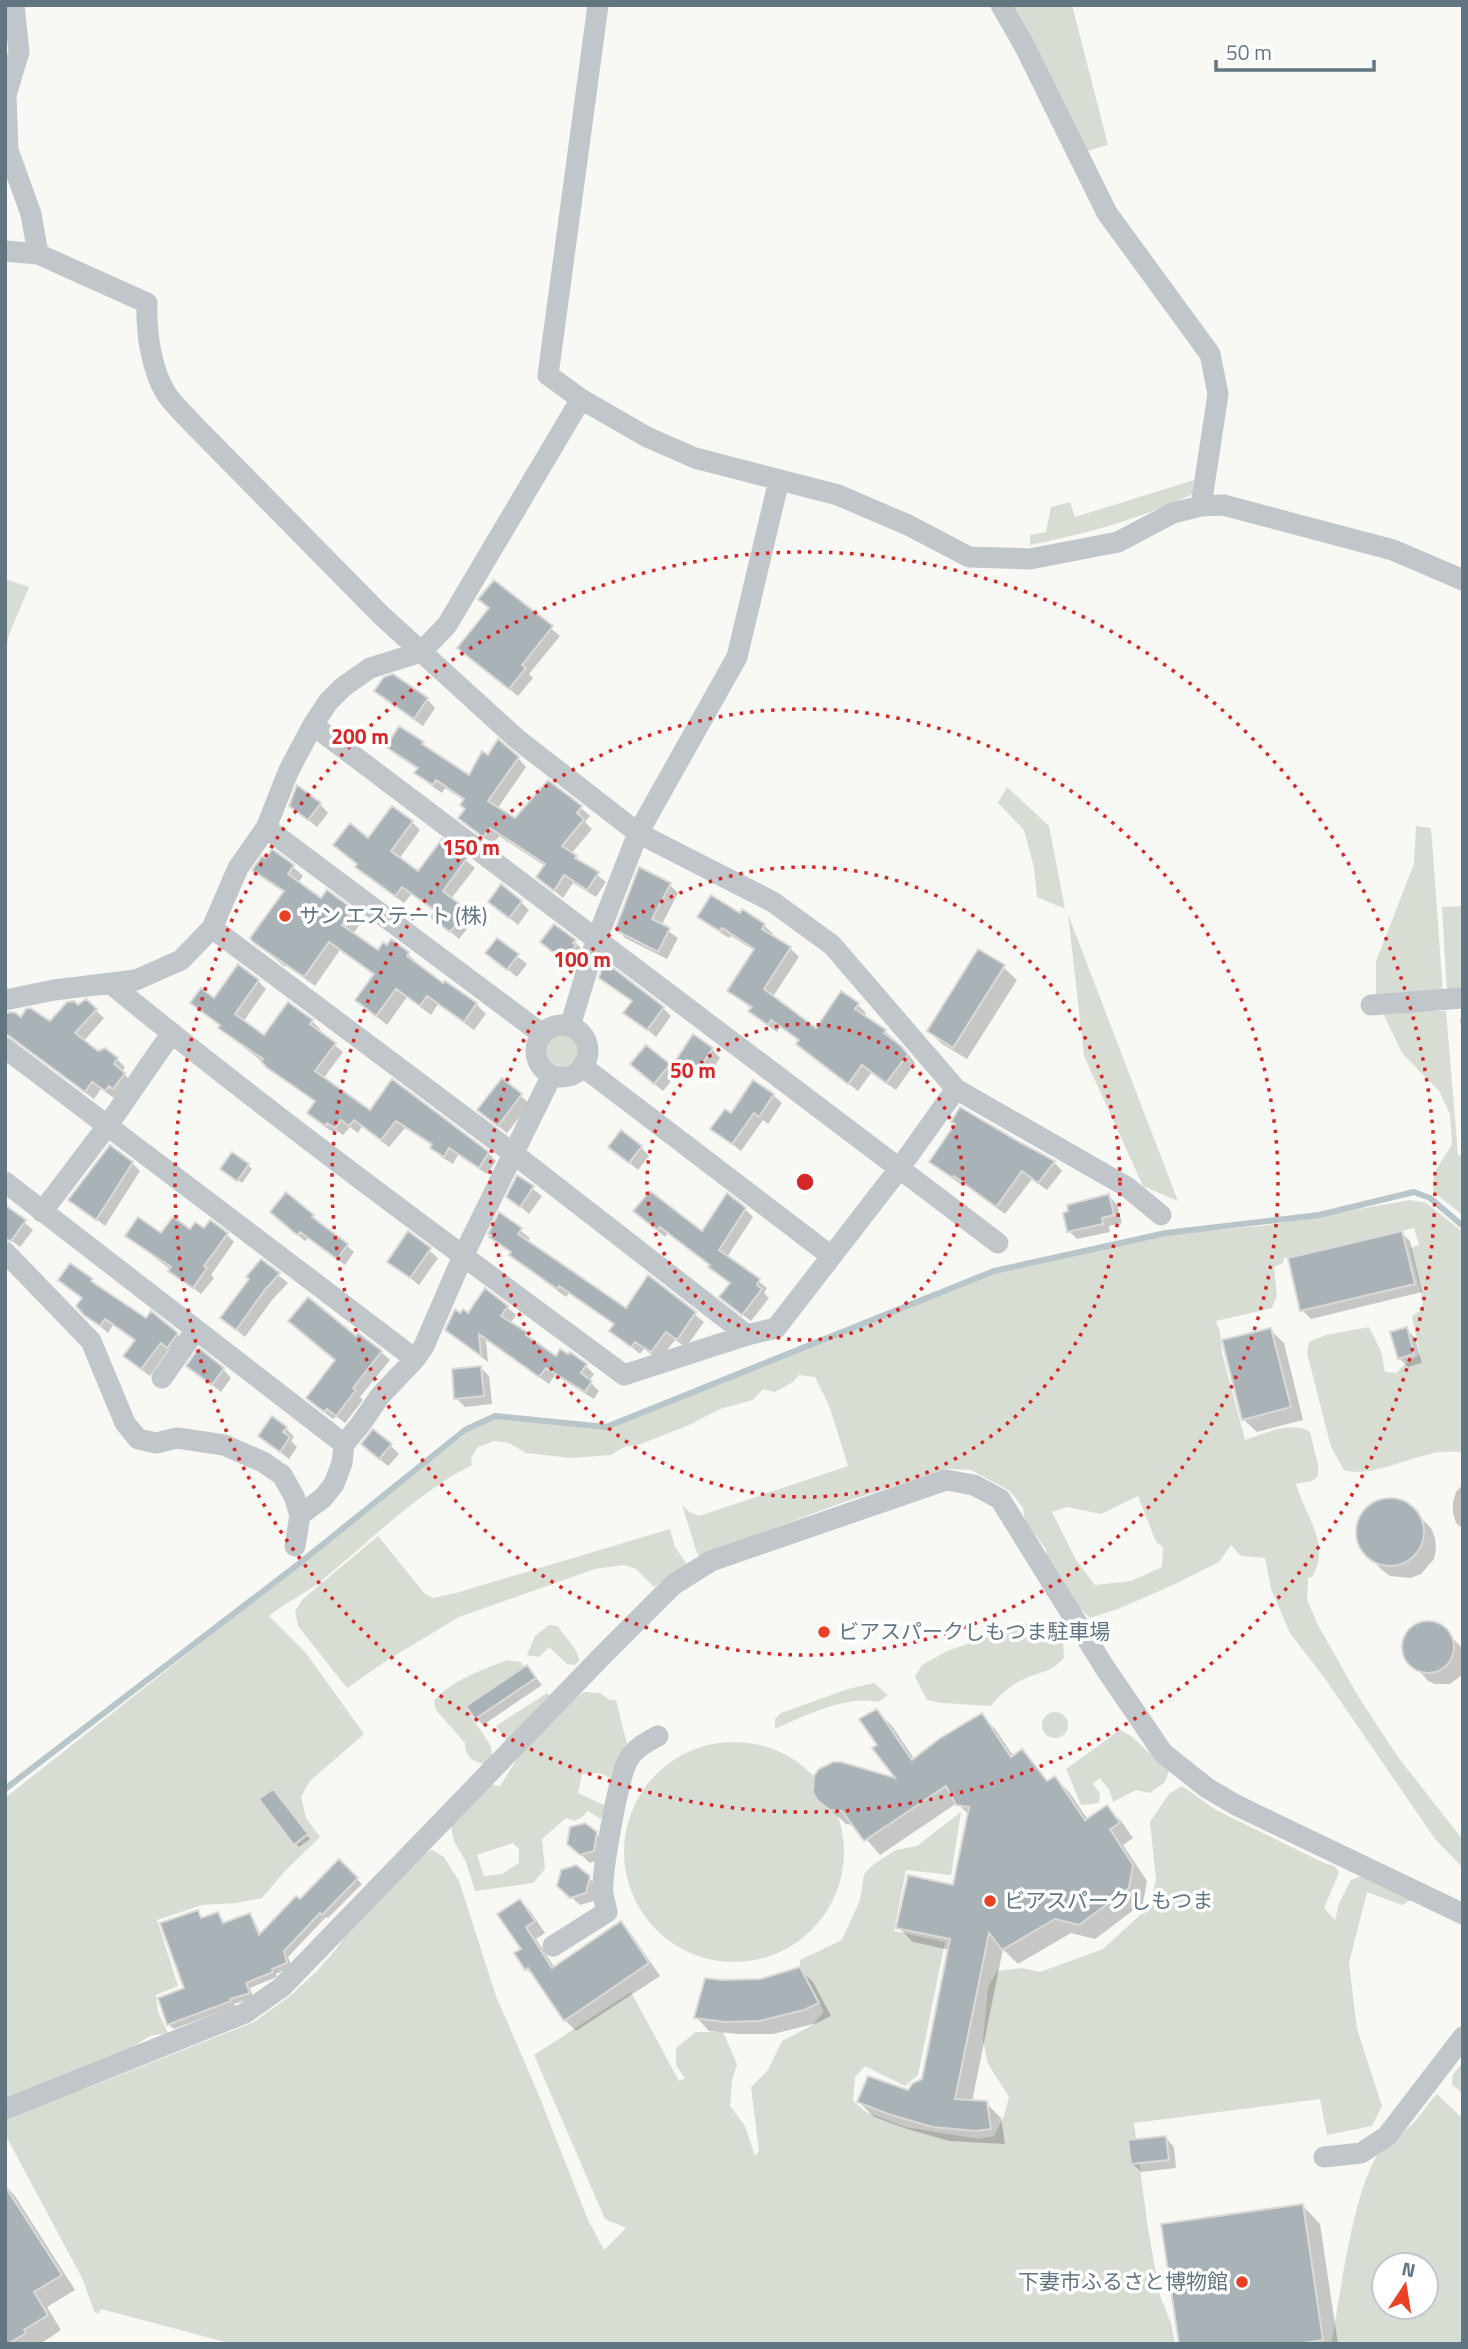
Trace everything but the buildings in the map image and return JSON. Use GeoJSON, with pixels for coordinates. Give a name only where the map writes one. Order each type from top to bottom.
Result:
{"type":"FeatureCollection","features":[{"type":"Feature","properties":{"kind":"street"},"geometry":{"type":"LineString","coordinates":[[13,5],[19,52],[6,95],[8,150],[31,214],[38,254]]}},
{"type":"Feature","properties":{"kind":"street"},"geometry":{"type":"LineString","coordinates":[[598,5],[548,375],[581,399],[647,437],[695,458],[838,495],[908,524],[970,557],[1030,559],[1118,542],[1173,513],[1201,506],[1223,505],[1393,551],[1463,580]]}},
{"type":"Feature","properties":{"kind":"street"},"geometry":{"type":"LineString","coordinates":[[1001,5],[1024,45],[1107,213],[1210,354],[1219,394],[1201,506]]}},
{"type":"Feature","properties":{"kind":"street"},"geometry":{"type":"LineString","coordinates":[[5,251],[38,254],[148,303],[146,320],[154,363],[167,395],[421,652],[517,739],[638,833],[773,902],[832,945],[956,1089],[1127,1187],[1161,1215]]}},
{"type":"Feature","properties":{"kind":"street"},"geometry":{"type":"LineString","coordinates":[[5,1000],[54,990],[136,981],[181,960],[212,928],[238,868],[266,828],[289,770],[328,702],[343,687],[370,668],[421,652],[447,625],[581,399]]}},
{"type":"Feature","properties":{"kind":"street"},"geometry":{"type":"LineString","coordinates":[[570,1026],[596,941],[638,833],[737,657],[779,480]]}},
{"type":"Feature","properties":{"kind":"street"},"geometry":{"type":"LineString","coordinates":[[313,725],[998,1243]]}},
{"type":"Feature","properties":{"kind":"street"},"geometry":{"type":"LineString","coordinates":[[266,828],[542,1034]]}},
{"type":"Feature","properties":{"kind":"street"},"geometry":{"type":"LineString","coordinates":[[212,928],[514,1154],[747,1335]]}},
{"type":"Feature","properties":{"kind":"street"},"geometry":{"type":"LineString","coordinates":[[111,984],[171,1034],[624,1375],[776,1328],[900,1169],[956,1089]]}},
{"type":"Feature","properties":{"kind":"street"},"geometry":{"type":"LineString","coordinates":[[1371,1005],[1463,998]]}},
{"type":"Feature","properties":{"kind":"street"},"geometry":{"type":"LineString","coordinates":[[555,1026],[570,1026],[583,1036],[588,1052],[582,1066],[568,1076],[552,1075],[545,1071],[536,1057],[537,1041],[542,1034],[555,1026]]}},
{"type":"Feature","properties":{"kind":"street"},"geometry":{"type":"LineString","coordinates":[[43,1212],[171,1034]]}},
{"type":"Feature","properties":{"kind":"street"},"geometry":{"type":"LineString","coordinates":[[5,1048],[415,1359]]}},
{"type":"Feature","properties":{"kind":"street"},"geometry":{"type":"LineString","coordinates":[[582,1066],[831,1256]]}},
{"type":"Feature","properties":{"kind":"street"},"geometry":{"type":"LineString","coordinates":[[300,1515],[323,1498],[334,1485],[342,1463],[344,1444],[380,1396],[424,1346],[463,1256],[552,1075]]}},
{"type":"Feature","properties":{"kind":"street"},"geometry":{"type":"LineString","coordinates":[[5,1182],[344,1444]]}},
{"type":"Feature","properties":{"kind":"street"},"geometry":{"type":"LineString","coordinates":[[5,1252],[91,1341],[124,1423],[138,1438],[156,1443],[177,1438],[224,1445],[263,1462],[282,1475],[294,1496],[300,1515],[295,1546]]}},
{"type":"Feature","properties":{"kind":"street"},"geometry":{"type":"LineString","coordinates":[[162,1378],[196,1330]]}},
{"type":"Feature","properties":{"kind":"street"},"geometry":{"type":"LineString","coordinates":[[5,2109],[245,2013],[282,1987],[673,1585],[711,1561],[946,1480],[974,1485],[1000,1499],[1105,1668],[1163,1754],[1207,1788],[1236,1805],[1463,1914]]}},
{"type":"Feature","properties":{"kind":"street"},"geometry":{"type":"LineString","coordinates":[[553,1946],[607,1912],[603,1895],[605,1872],[617,1800],[628,1760],[642,1744],[658,1736]]}},
{"type":"Feature","properties":{"kind":"street"},"geometry":{"type":"LineString","coordinates":[[1324,2157],[1361,2152],[1387,2136],[1463,2037]]}},
{"type":"Feature","properties":{"kind":"shaded area"},"geometry":{"type":"Polygon","coordinates":[[[1010,5],[1072,5],[1108,145],[1087,151],[1010,5]]]}},
{"type":"Feature","properties":{"kind":"shaded area"},"geometry":{"type":"Polygon","coordinates":[[[1194,480],[1193,494],[1154,511],[1072,536],[1030,545],[1030,535],[1046,532],[1051,507],[1070,502],[1075,517],[1194,480]]]}},
{"type":"Feature","properties":{"kind":"shaded area"},"geometry":{"type":"Polygon","coordinates":[[[5,579],[29,587],[8,637],[5,661],[5,579]]]}},
{"type":"Feature","properties":{"kind":"shaded area"},"geometry":{"type":"Polygon","coordinates":[[[1007,787],[1049,826],[1065,909],[1037,897],[1034,867],[1024,830],[998,803],[1007,787]]]}},
{"type":"Feature","properties":{"kind":"shaded area"},"geometry":{"type":"Polygon","coordinates":[[[1416,826],[1431,828],[1443,994],[1376,1000],[1376,961],[1414,864],[1416,826]]]}},
{"type":"Feature","properties":{"kind":"shaded area"},"geometry":{"type":"Polygon","coordinates":[[[1463,906],[1463,992],[1447,993],[1442,907],[1463,906]]]}},
{"type":"Feature","properties":{"kind":"shaded area"},"geometry":{"type":"Polygon","coordinates":[[[1068,914],[1178,1201],[1143,1186],[1084,1056],[1068,914]]]}},
{"type":"Feature","properties":{"kind":"shaded area"},"geometry":{"type":"Polygon","coordinates":[[[1382,1011],[1446,1011],[1458,1155],[1463,1156],[1463,1215],[1433,1192],[1434,1173],[1452,1144],[1450,1114],[1439,1091],[1402,1053],[1382,1011]]]}},
{"type":"Feature","properties":{"kind":"shaded area"},"geometry":{"type":"Polygon","coordinates":[[[562,1034],[574,1038],[578,1050],[574,1062],[562,1066],[550,1062],[546,1050],[550,1038],[562,1034]]]}},
{"type":"Feature","properties":{"kind":"shaded area"},"geometry":{"type":"Polygon","coordinates":[[[1410,1200],[1426,1203],[1463,1232],[1463,1452],[1434,1453],[1364,1472],[1344,1470],[1331,1447],[1307,1353],[1309,1342],[1326,1335],[1369,1327],[1381,1351],[1385,1372],[1396,1373],[1420,1354],[1412,1316],[1420,1311],[1423,1302],[1410,1248],[1419,1245],[1414,1228],[1284,1258],[1283,1263],[1274,1267],[1277,1296],[1272,1308],[1216,1321],[1245,1440],[1286,1428],[1295,1427],[1310,1432],[1318,1476],[1312,1481],[1296,1484],[1318,1542],[1317,1565],[1312,1577],[1308,1578],[1307,1600],[1358,1696],[1398,1757],[1463,1840],[1463,1868],[1435,1839],[1326,1680],[1290,1633],[1271,1589],[1265,1558],[1241,1556],[1231,1545],[1219,1562],[1118,1609],[1090,1618],[1075,1604],[1047,1559],[1046,1549],[1025,1522],[1023,1508],[1010,1491],[971,1470],[948,1469],[841,1503],[699,1556],[682,1505],[699,1516],[848,1466],[830,1408],[815,1377],[799,1375],[793,1382],[775,1392],[763,1389],[753,1400],[720,1409],[689,1425],[641,1444],[624,1447],[611,1455],[572,1458],[526,1453],[509,1443],[494,1441],[478,1447],[471,1458],[472,1465],[413,1503],[322,1580],[269,1616],[306,1653],[364,1734],[309,1782],[301,1797],[306,1818],[320,1837],[262,1898],[202,1905],[157,1920],[178,1986],[156,1995],[158,2012],[168,2033],[150,2036],[119,2055],[5,2100],[5,1798],[469,1431],[495,1418],[606,1429],[994,1273],[1167,1235],[1269,1225],[1410,1200]],[[1138,1496],[1101,1514],[1067,1507],[1052,1512],[1076,1560],[1095,1585],[1131,1581],[1162,1567],[1163,1547],[1156,1542],[1138,1496]]]}},
{"type":"Feature","properties":{"kind":"shaded area"},"geometry":{"type":"Polygon","coordinates":[[[670,1529],[675,1547],[687,1564],[654,1587],[636,1569],[624,1565],[595,1569],[459,1617],[347,1688],[298,1626],[295,1611],[303,1599],[378,1536],[425,1594],[433,1598],[670,1529]]]}},
{"type":"Feature","properties":{"kind":"shaded area"},"geometry":{"type":"Polygon","coordinates":[[[1030,1622],[1050,1623],[1063,1641],[1064,1658],[1055,1666],[1016,1683],[991,1706],[927,1700],[915,1677],[922,1665],[947,1651],[1030,1622]]]}},
{"type":"Feature","properties":{"kind":"shaded area"},"geometry":{"type":"Polygon","coordinates":[[[549,1625],[558,1626],[574,1647],[579,1661],[575,1665],[567,1664],[549,1647],[539,1657],[527,1655],[535,1636],[549,1625]]]}},
{"type":"Feature","properties":{"kind":"shaded area"},"geometry":{"type":"Polygon","coordinates":[[[507,1660],[521,1662],[524,1667],[521,1673],[470,1702],[467,1710],[491,1746],[492,1755],[484,1764],[470,1757],[465,1743],[436,1710],[434,1701],[458,1681],[507,1660]]]}},
{"type":"Feature","properties":{"kind":"shaded area"},"geometry":{"type":"Polygon","coordinates":[[[874,1683],[888,1695],[878,1702],[853,1701],[839,1704],[775,1729],[775,1719],[781,1713],[848,1689],[874,1683]]]}},
{"type":"Feature","properties":{"kind":"shaded area"},"geometry":{"type":"Polygon","coordinates":[[[584,1692],[600,1693],[610,1700],[616,1700],[627,1744],[610,1778],[600,1773],[582,1774],[578,1793],[606,1806],[601,1819],[588,1811],[574,1821],[566,1818],[542,1839],[545,1869],[533,1883],[475,1891],[466,1862],[454,1841],[450,1823],[489,1784],[500,1786],[522,1751],[566,1704],[584,1692]],[[513,1843],[477,1855],[484,1876],[502,1874],[519,1863],[519,1849],[513,1843]]]}},
{"type":"Feature","properties":{"kind":"shaded area"},"geometry":{"type":"Polygon","coordinates":[[[547,1693],[554,1700],[508,1743],[496,1726],[547,1693]]]}},
{"type":"Feature","properties":{"kind":"shaded area"},"geometry":{"type":"Polygon","coordinates":[[[1055,1712],[1065,1715],[1068,1725],[1065,1735],[1055,1738],[1045,1735],[1042,1725],[1045,1715],[1055,1712]]]}},
{"type":"Feature","properties":{"kind":"shaded area"},"geometry":{"type":"Polygon","coordinates":[[[1120,1730],[1131,1736],[1169,1771],[1165,1782],[1150,1793],[1136,1790],[1113,1802],[1109,1789],[1099,1778],[1093,1784],[1100,1794],[1099,1803],[1081,1805],[1066,1769],[1120,1730]]]}},
{"type":"Feature","properties":{"kind":"shaded area"},"geometry":{"type":"Polygon","coordinates":[[[745,1742],[776,1750],[795,1760],[812,1774],[826,1791],[836,1810],[842,1830],[842,1874],[836,1894],[826,1913],[812,1930],[795,1944],[766,1958],[723,1962],[702,1958],[682,1949],[664,1937],[649,1922],[628,1884],[624,1841],[628,1820],[637,1800],[649,1782],[664,1767],[702,1746],[745,1742]]]}},
{"type":"Feature","properties":{"kind":"shaded area"},"geometry":{"type":"Polygon","coordinates":[[[1182,1786],[1216,1810],[1336,1867],[1339,1873],[1324,1908],[1335,1920],[1339,1903],[1351,1880],[1362,1876],[1411,1900],[1402,1905],[1367,1892],[1349,1963],[1357,2029],[1382,2106],[1372,2126],[1327,2135],[1320,2099],[1134,2123],[1160,2296],[1171,2323],[1175,2344],[233,2344],[101,2309],[98,2314],[94,2311],[83,2280],[5,2134],[5,2115],[87,2088],[254,2022],[290,1996],[317,1971],[337,1948],[363,1909],[418,1856],[432,1850],[444,1857],[459,1881],[496,1996],[588,2220],[604,2250],[626,2228],[605,2219],[534,2055],[631,1992],[679,2081],[685,2078],[676,2065],[676,2048],[696,2032],[723,2032],[737,2064],[732,2081],[730,2106],[745,2126],[755,2156],[759,2151],[751,2087],[768,2070],[782,2041],[811,2026],[824,2012],[800,1967],[800,1960],[842,1940],[860,1900],[864,1874],[874,1864],[896,1850],[917,1846],[961,1812],[951,1875],[906,1870],[894,1931],[945,1942],[918,2075],[905,2086],[865,2066],[855,2077],[853,2101],[866,2112],[905,2127],[979,2139],[994,2136],[1004,2116],[1009,2097],[988,2064],[983,2041],[988,1987],[997,1971],[1022,1968],[1040,1972],[1103,1949],[1149,1907],[1156,1880],[1150,1822],[1169,1794],[1182,1786]]]}},
{"type":"Feature","properties":{"kind":"shaded area"},"geometry":{"type":"Polygon","coordinates":[[[1463,2062],[1463,2093],[1452,2085],[1453,2075],[1463,2062]]]}},
{"type":"Feature","properties":{"kind":"shaded area"},"geometry":{"type":"Polygon","coordinates":[[[1437,2094],[1463,2119],[1463,2344],[1331,2344],[1350,2240],[1364,2186],[1383,2147],[1413,2123],[1437,2094]]]}},
{"type":"Feature","properties":{"kind":"waterway"},"geometry":{"type":"LineString","coordinates":[[5,1789],[296,1566],[465,1430],[495,1416],[606,1427],[994,1271],[1166,1233],[1319,1215],[1414,1192],[1430,1198],[1463,1226]]}},
{"type":"Feature","properties":{"kind":"place","name":"サン エステート (株)"},"geometry":{"type":"Point","coordinates":[285,916]}},
{"type":"Feature","properties":{"kind":"place","name":"ビアスパークしもつま駐車場"},"geometry":{"type":"Point","coordinates":[824,1632]}},
{"type":"Feature","properties":{"kind":"place","name":"ビアスパークしもつま"},"geometry":{"type":"Point","coordinates":[990,1901]}},
{"type":"Feature","properties":{"kind":"place","name":"下妻市ふるさと博物館"},"geometry":{"type":"Point","coordinates":[1242,2282]}}]}
